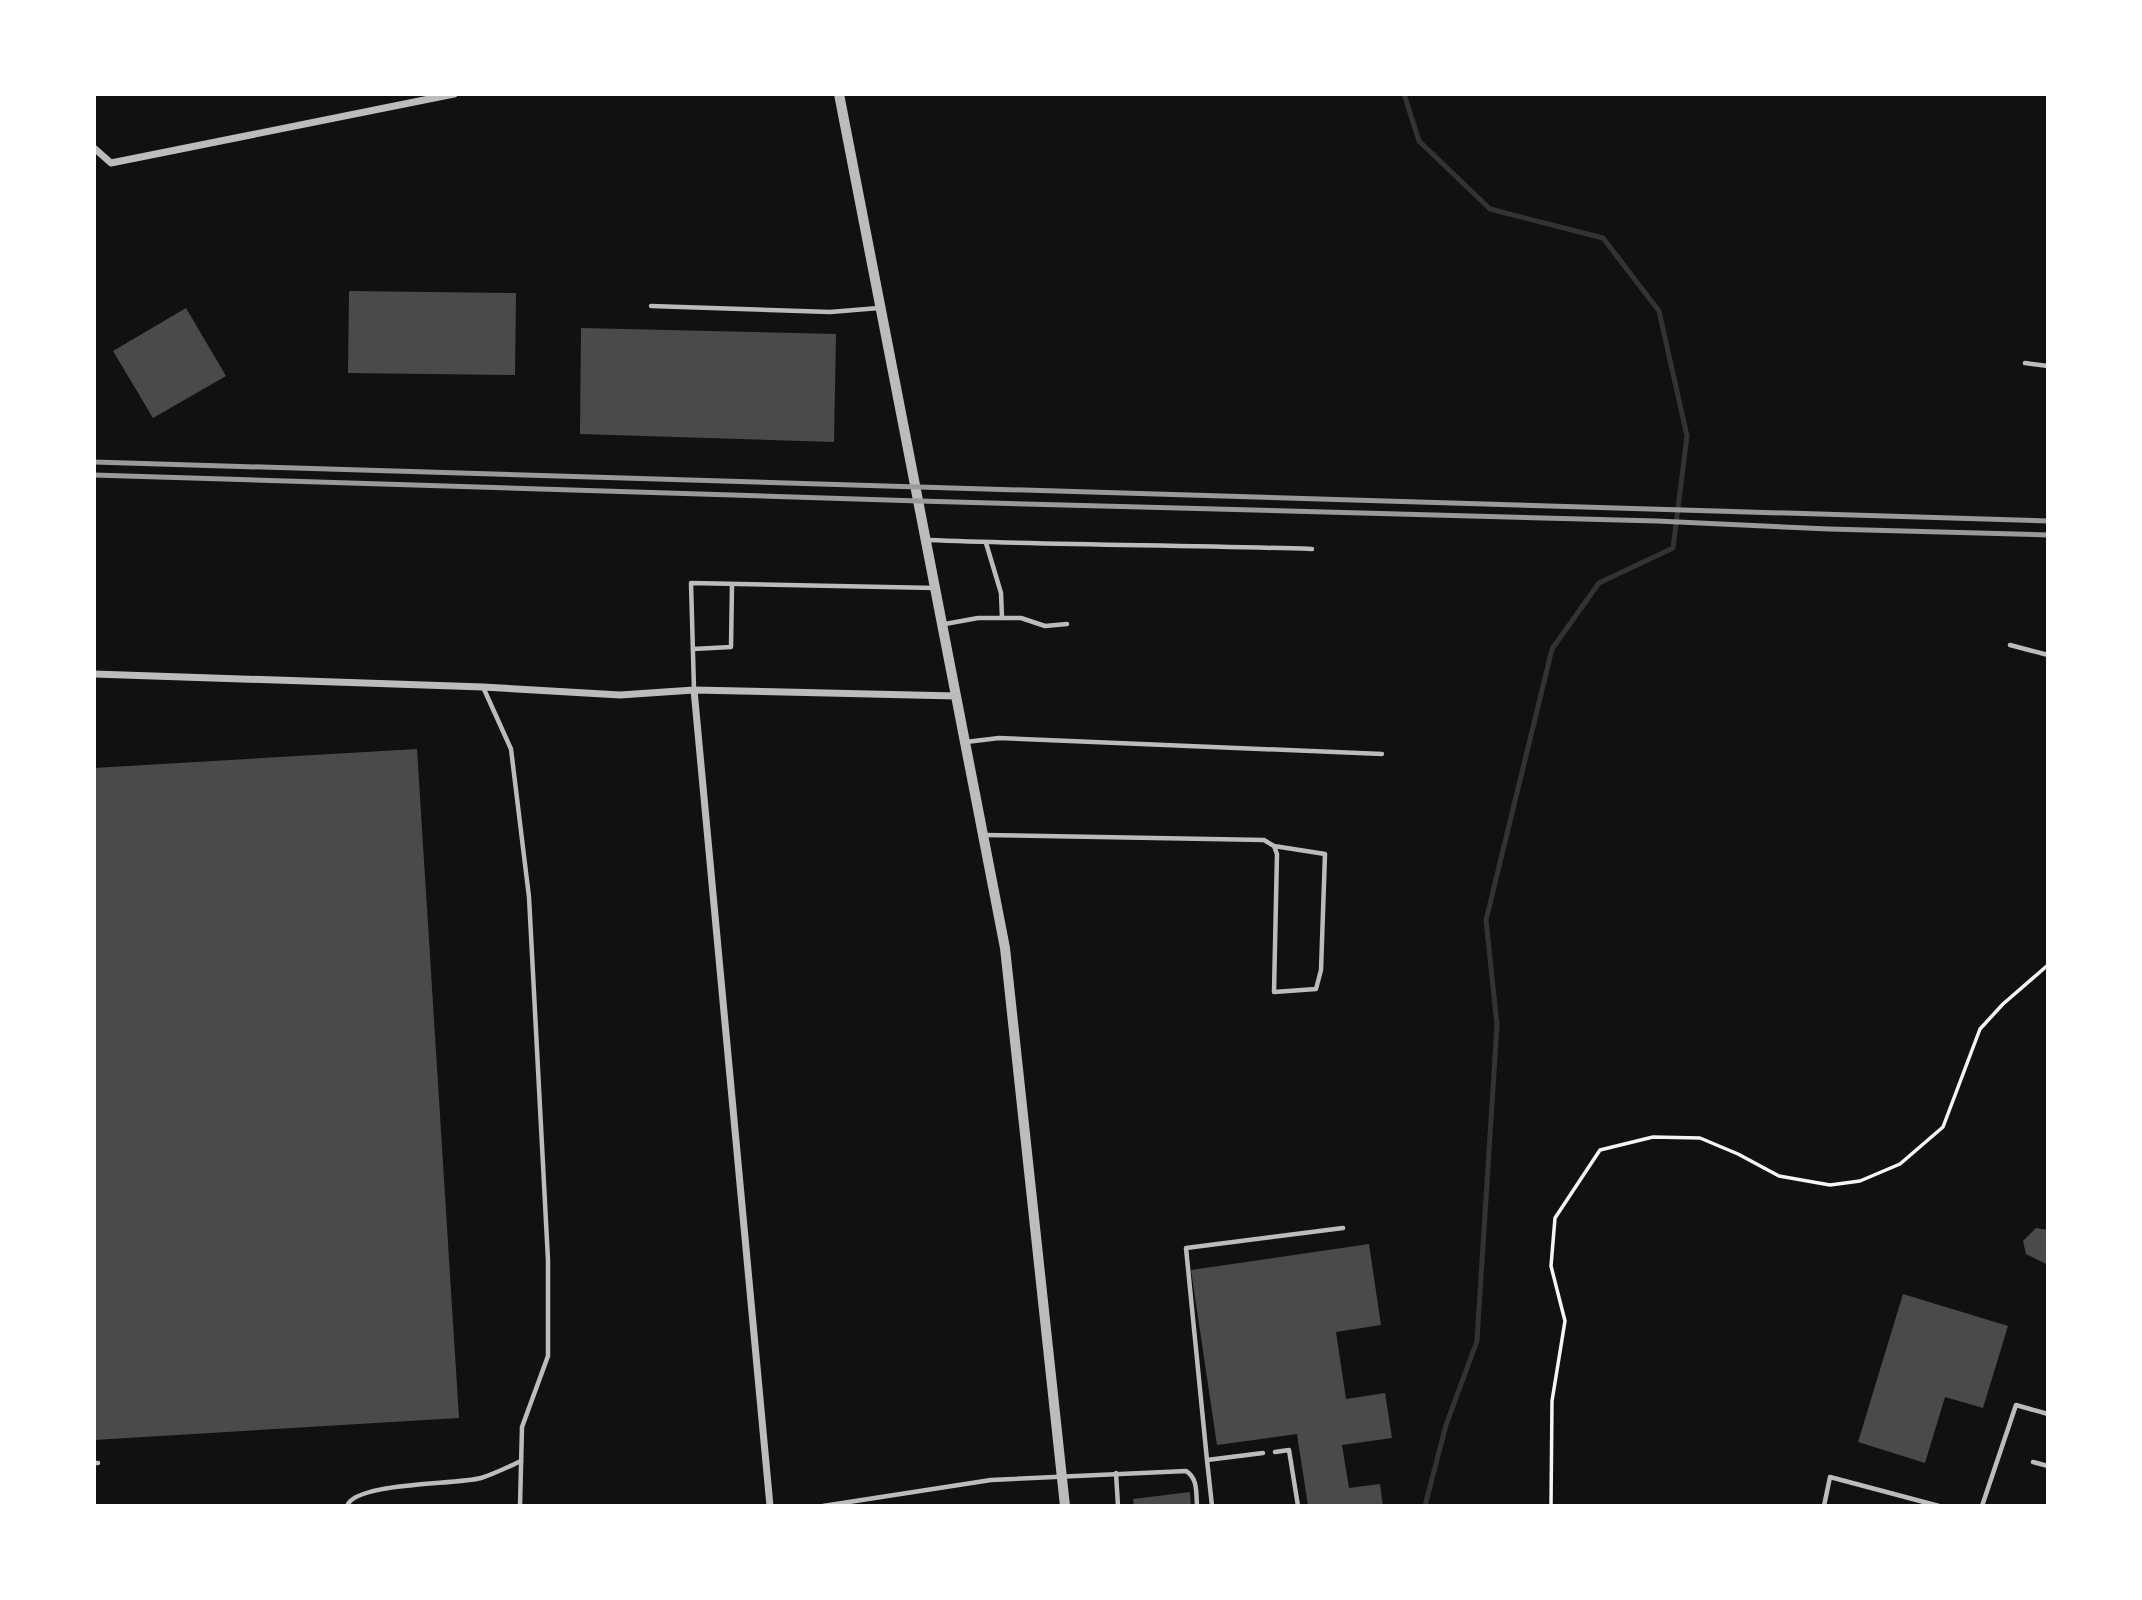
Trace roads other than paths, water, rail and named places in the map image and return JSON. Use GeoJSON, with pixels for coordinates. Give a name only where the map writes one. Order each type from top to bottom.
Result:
{"type":"FeatureCollection","features":[{"type":"Feature","properties":{"kind":"street"},"geometry":{"type":"LineString","coordinates":[[94,148],[111,163],[454,94]]}},
{"type":"Feature","properties":{"kind":"street"},"geometry":{"type":"LineString","coordinates":[[839,94],[1005,948],[1065,1506]]}},
{"type":"Feature","properties":{"kind":"street"},"geometry":{"type":"LineString","coordinates":[[94,674],[483,687],[620,695],[694,690],[956,696]]}},
{"type":"Feature","properties":{"kind":"street"},"geometry":{"type":"LineString","coordinates":[[694,690],[771,1506]]}},
{"type":"Feature","properties":{"kind":"lane"},"geometry":{"type":"LineString","coordinates":[[651,306],[830,312],[880,308]]}},
{"type":"Feature","properties":{"kind":"lane"},"geometry":{"type":"LineString","coordinates":[[2025,363],[2048,366]]}},
{"type":"Feature","properties":{"kind":"lane"},"geometry":{"type":"LineString","coordinates":[[927,540],[1312,549]]}},
{"type":"Feature","properties":{"kind":"lane"},"geometry":{"type":"LineString","coordinates":[[986,543],[1001,593],[1002,618]]}},
{"type":"Feature","properties":{"kind":"lane"},"geometry":{"type":"LineString","coordinates":[[694,690],[691,583],[936,588]]}},
{"type":"Feature","properties":{"kind":"lane"},"geometry":{"type":"LineString","coordinates":[[693,649],[731,647],[733,585]]}},
{"type":"Feature","properties":{"kind":"lane"},"geometry":{"type":"LineString","coordinates":[[943,625],[978,618],[1021,618],[1045,626],[1067,624]]}},
{"type":"Feature","properties":{"kind":"lane"},"geometry":{"type":"LineString","coordinates":[[2010,645],[2048,656]]}},
{"type":"Feature","properties":{"kind":"lane"},"geometry":{"type":"LineString","coordinates":[[483,687],[512,749],[529,897],[548,1260],[548,1356],[522,1427],[520,1506]]}},
{"type":"Feature","properties":{"kind":"lane"},"geometry":{"type":"LineString","coordinates":[[965,742],[999,738],[1382,754]]}},
{"type":"Feature","properties":{"kind":"lane"},"geometry":{"type":"LineString","coordinates":[[983,835],[1264,840],[1274,846],[1325,854],[1321,970],[1316,989],[1274,992],[1277,854],[1274,846]]}},
{"type":"Feature","properties":{"kind":"lane"},"geometry":{"type":"LineString","coordinates":[[1212,1506],[1186,1248],[1343,1228]]}},
{"type":"Feature","properties":{"kind":"lane"},"geometry":{"type":"LineString","coordinates":[[1982,1506],[2016,1405],[2048,1415]]}},
{"type":"Feature","properties":{"kind":"lane"},"geometry":{"type":"LineString","coordinates":[[1275,1452],[1289,1450],[1298,1506]]}},
{"type":"Feature","properties":{"kind":"lane"},"geometry":{"type":"LineString","coordinates":[[1208,1460],[1263,1453]]}},
{"type":"Feature","properties":{"kind":"lane"},"geometry":{"type":"LineString","coordinates":[[346,1506],[356,1494],[480,1478],[521,1461]]}},
{"type":"Feature","properties":{"kind":"lane"},"geometry":{"type":"LineString","coordinates":[[2033,1462],[2048,1466]]}},
{"type":"Feature","properties":{"kind":"lane"},"geometry":{"type":"LineString","coordinates":[[823,1506],[991,1479],[1186,1471],[1195,1481],[1197,1506]]}},
{"type":"Feature","properties":{"kind":"lane"},"geometry":{"type":"LineString","coordinates":[[1116,1473],[1118,1506]]}},
{"type":"Feature","properties":{"kind":"lane"},"geometry":{"type":"LineString","coordinates":[[1824,1506],[1830,1477],[1939,1506]]}},
{"type":"Feature","properties":{"kind":"waterway"},"geometry":{"type":"LineString","coordinates":[[1404,94],[1419,141],[1490,209],[1603,238],[1659,311],[1687,436],[1673,548],[1599,583],[1552,649],[1486,920],[1497,1025],[1477,1341],[1446,1425],[1425,1506]]}},
{"type":"Feature","properties":{"kind":"railway"},"geometry":{"type":"LineString","coordinates":[[94,462],[2048,521]]}},
{"type":"Feature","properties":{"kind":"railway"},"geometry":{"type":"LineString","coordinates":[[94,475],[2048,535]]}}]}
